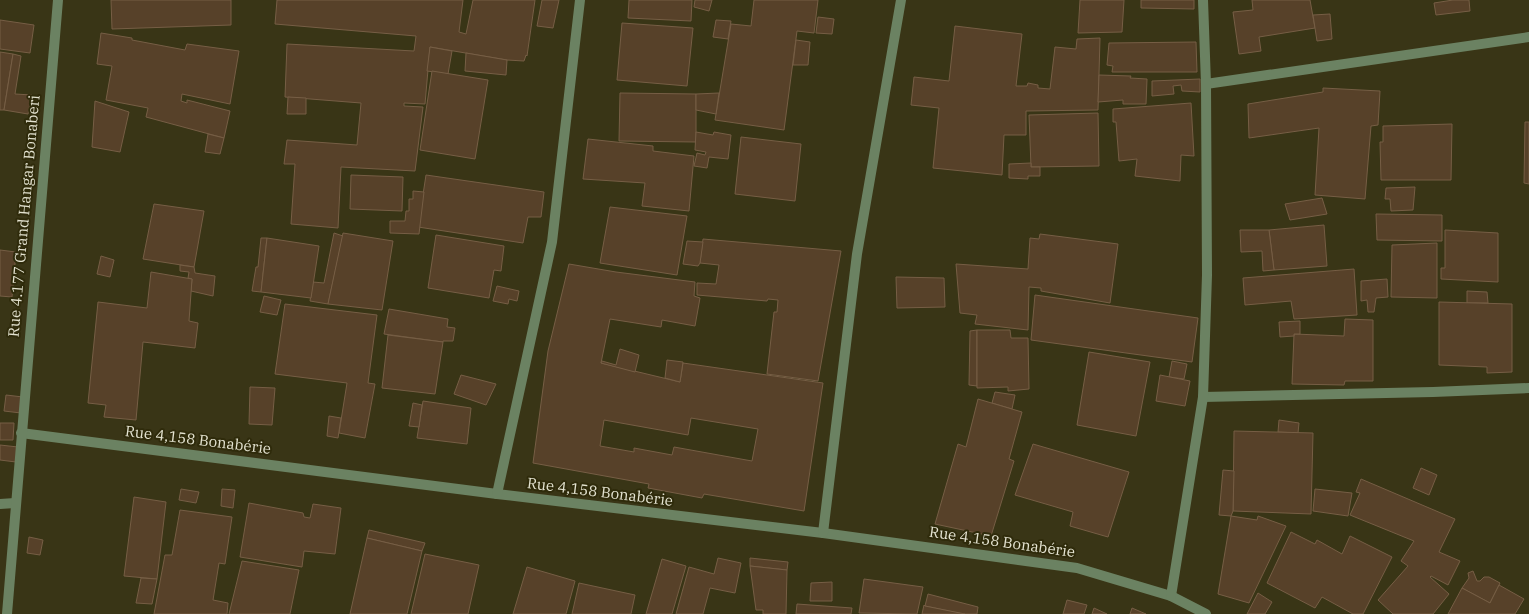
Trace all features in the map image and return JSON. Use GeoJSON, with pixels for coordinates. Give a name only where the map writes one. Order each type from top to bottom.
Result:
{"type":"FeatureCollection","features":[{"type":"Feature","properties":{"kind":"street","name":"Rue 4.177 Grand Hangar Bonaberi"},"geometry":{"type":"LineString","coordinates":[[7,614],[58,0]]}},
{"type":"Feature","properties":{"kind":"street"},"geometry":{"type":"LineString","coordinates":[[497,494],[552,242],[580,0]]}},
{"type":"Feature","properties":{"kind":"street"},"geometry":{"type":"LineString","coordinates":[[823,533],[857,254],[901,0]]}},
{"type":"Feature","properties":{"kind":"street"},"geometry":{"type":"LineString","coordinates":[[1171,596],[1203,397],[1208,275],[1203,0]]}},
{"type":"Feature","properties":{"kind":"street"},"geometry":{"type":"LineString","coordinates":[[1206,84],[1529,37]]}},
{"type":"Feature","properties":{"kind":"street"},"geometry":{"type":"LineString","coordinates":[[1203,397],[1529,388]]}},
{"type":"Feature","properties":{"kind":"street","name":"Rue 4,158 Bonabérie"},"geometry":{"type":"LineString","coordinates":[[21,432],[497,494],[823,533],[1078,568],[1171,596],[1206,614]]}},
{"type":"Feature","properties":{"kind":"street"},"geometry":{"type":"LineString","coordinates":[[0,504],[15,503]]}},
{"type":"Feature","properties":{"kind":"building"},"geometry":{"type":"Polygon","coordinates":[[[111,0],[231,0],[231,25],[112,29],[111,0]]]}},
{"type":"Feature","properties":{"kind":"building"},"geometry":{"type":"Polygon","coordinates":[[[277,0],[463,0],[459,32],[466,34],[473,0],[535,0],[527,56],[524,61],[507,60],[430,47],[425,104],[404,103],[404,106],[423,107],[415,171],[341,167],[338,228],[291,224],[295,164],[284,164],[287,140],[357,145],[361,103],[285,97],[287,44],[414,51],[416,36],[275,24],[277,0]]]}},
{"type":"Feature","properties":{"kind":"building"},"geometry":{"type":"Polygon","coordinates":[[[542,0],[559,0],[553,28],[537,26],[542,0]]]}},
{"type":"Feature","properties":{"kind":"building"},"geometry":{"type":"Polygon","coordinates":[[[629,0],[692,0],[691,21],[628,18],[629,0]]]}},
{"type":"Feature","properties":{"kind":"building"},"geometry":{"type":"Polygon","coordinates":[[[695,0],[712,0],[709,11],[694,7],[695,0]]]}},
{"type":"Feature","properties":{"kind":"building"},"geometry":{"type":"Polygon","coordinates":[[[754,0],[818,0],[814,33],[797,31],[784,130],[715,120],[731,24],[751,26],[754,0]]]}},
{"type":"Feature","properties":{"kind":"building"},"geometry":{"type":"Polygon","coordinates":[[[1080,0],[1124,0],[1122,32],[1078,33],[1080,0]]]}},
{"type":"Feature","properties":{"kind":"building"},"geometry":{"type":"Polygon","coordinates":[[[1141,0],[1194,0],[1194,9],[1141,8],[1141,0]]]}},
{"type":"Feature","properties":{"kind":"building"},"geometry":{"type":"Polygon","coordinates":[[[1252,0],[1310,0],[1315,28],[1259,37],[1261,51],[1239,54],[1233,12],[1253,10],[1252,0]]]}},
{"type":"Feature","properties":{"kind":"building"},"geometry":{"type":"Polygon","coordinates":[[[1469,0],[1470,11],[1436,15],[1434,3],[1469,0]]]}},
{"type":"Feature","properties":{"kind":"building"},"geometry":{"type":"Polygon","coordinates":[[[1330,14],[1332,39],[1317,41],[1313,15],[1330,14]]]}},
{"type":"Feature","properties":{"kind":"building"},"geometry":{"type":"Polygon","coordinates":[[[818,17],[834,19],[832,34],[816,33],[818,17]]]}},
{"type":"Feature","properties":{"kind":"building"},"geometry":{"type":"Polygon","coordinates":[[[0,20],[34,25],[30,53],[0,49],[0,20]]]}},
{"type":"Feature","properties":{"kind":"building"},"geometry":{"type":"Polygon","coordinates":[[[716,20],[731,21],[728,39],[713,37],[716,20]]]}},
{"type":"Feature","properties":{"kind":"building"},"geometry":{"type":"Polygon","coordinates":[[[622,23],[693,28],[687,86],[617,80],[622,23]]]}},
{"type":"Feature","properties":{"kind":"building"},"geometry":{"type":"Polygon","coordinates":[[[955,26],[1022,34],[1016,86],[1027,86],[1028,83],[1038,85],[1038,88],[1050,89],[1055,47],[1076,49],[1077,39],[1100,38],[1098,110],[1026,111],[1026,135],[1004,135],[1002,175],[933,168],[939,108],[911,105],[914,77],[949,81],[955,26]]]}},
{"type":"Feature","properties":{"kind":"building"},"geometry":{"type":"Polygon","coordinates":[[[101,33],[185,50],[187,44],[239,51],[230,104],[182,94],[181,101],[187,103],[187,100],[230,111],[224,138],[146,117],[148,108],[106,100],[112,66],[97,64],[101,33]]]}},
{"type":"Feature","properties":{"kind":"building"},"geometry":{"type":"Polygon","coordinates":[[[796,40],[810,42],[808,65],[793,65],[796,40]]]}},
{"type":"Feature","properties":{"kind":"building"},"geometry":{"type":"Polygon","coordinates":[[[1196,42],[1197,72],[1112,72],[1113,66],[1107,65],[1109,43],[1196,42]]]}},
{"type":"Feature","properties":{"kind":"building"},"geometry":{"type":"Polygon","coordinates":[[[430,47],[452,51],[448,74],[427,71],[430,47]]]}},
{"type":"Feature","properties":{"kind":"building"},"geometry":{"type":"Polygon","coordinates":[[[0,52],[13,54],[4,110],[0,110],[0,52]]]}},
{"type":"Feature","properties":{"kind":"building"},"geometry":{"type":"Polygon","coordinates":[[[466,53],[507,60],[506,75],[465,71],[466,53]]]}},
{"type":"Feature","properties":{"kind":"building"},"geometry":{"type":"Polygon","coordinates":[[[13,54],[21,56],[15,94],[32,95],[28,114],[4,110],[13,54]]]}},
{"type":"Feature","properties":{"kind":"building"},"geometry":{"type":"Polygon","coordinates":[[[432,71],[488,80],[475,159],[420,150],[432,71]]]}},
{"type":"Feature","properties":{"kind":"building"},"geometry":{"type":"Polygon","coordinates":[[[1099,75],[1131,76],[1130,78],[1147,79],[1146,104],[1123,104],[1123,100],[1098,102],[1099,75]]]}},
{"type":"Feature","properties":{"kind":"building"},"geometry":{"type":"Polygon","coordinates":[[[1200,79],[1200,92],[1182,91],[1181,85],[1173,86],[1174,94],[1152,96],[1152,81],[1200,79]]]}},
{"type":"Feature","properties":{"kind":"building"},"geometry":{"type":"Polygon","coordinates":[[[1323,88],[1380,91],[1378,125],[1371,126],[1365,199],[1315,195],[1319,128],[1249,138],[1248,104],[1323,92],[1323,88]]]}},
{"type":"Feature","properties":{"kind":"building"},"geometry":{"type":"Polygon","coordinates":[[[620,93],[696,94],[696,142],[619,141],[620,93]]]}},
{"type":"Feature","properties":{"kind":"building"},"geometry":{"type":"Polygon","coordinates":[[[719,93],[716,114],[696,110],[696,94],[719,93]]]}},
{"type":"Feature","properties":{"kind":"building"},"geometry":{"type":"Polygon","coordinates":[[[288,97],[306,98],[306,114],[287,114],[288,97]]]}},
{"type":"Feature","properties":{"kind":"building"},"geometry":{"type":"Polygon","coordinates":[[[95,101],[129,112],[120,152],[92,147],[95,101]]]}},
{"type":"Feature","properties":{"kind":"building"},"geometry":{"type":"Polygon","coordinates":[[[1191,103],[1194,156],[1181,155],[1180,181],[1135,176],[1137,159],[1119,161],[1113,109],[1191,103]]]}},
{"type":"Feature","properties":{"kind":"building"},"geometry":{"type":"Polygon","coordinates":[[[1098,113],[1099,166],[1031,167],[1029,115],[1098,113]]]}},
{"type":"Feature","properties":{"kind":"building"},"geometry":{"type":"Polygon","coordinates":[[[1525,122],[1529,122],[1529,184],[1524,183],[1525,122]]]}},
{"type":"Feature","properties":{"kind":"building"},"geometry":{"type":"Polygon","coordinates":[[[1452,124],[1451,180],[1381,180],[1380,142],[1383,142],[1383,126],[1452,124]]]}},
{"type":"Feature","properties":{"kind":"building"},"geometry":{"type":"Polygon","coordinates":[[[696,132],[713,135],[714,132],[731,135],[728,159],[709,157],[707,168],[694,166],[697,153],[705,155],[706,152],[695,150],[696,132]]]}},
{"type":"Feature","properties":{"kind":"building"},"geometry":{"type":"Polygon","coordinates":[[[208,134],[224,138],[220,154],[205,152],[208,134]]]}},
{"type":"Feature","properties":{"kind":"building"},"geometry":{"type":"Polygon","coordinates":[[[741,137],[801,144],[795,201],[735,194],[741,137]]]}},
{"type":"Feature","properties":{"kind":"building"},"geometry":{"type":"Polygon","coordinates":[[[588,139],[653,146],[653,151],[694,156],[689,211],[642,206],[645,183],[583,179],[588,139]]]}},
{"type":"Feature","properties":{"kind":"building"},"geometry":{"type":"Polygon","coordinates":[[[1031,163],[1031,167],[1040,167],[1040,176],[1028,176],[1028,179],[1009,178],[1009,164],[1031,163]]]}},
{"type":"Feature","properties":{"kind":"building"},"geometry":{"type":"Polygon","coordinates":[[[351,175],[403,177],[402,211],[350,209],[351,175]]]}},
{"type":"Feature","properties":{"kind":"building"},"geometry":{"type":"Polygon","coordinates":[[[426,175],[544,192],[541,217],[528,217],[523,243],[418,227],[426,175]]]}},
{"type":"Feature","properties":{"kind":"building"},"geometry":{"type":"Polygon","coordinates":[[[1415,187],[1413,210],[1391,211],[1390,199],[1385,199],[1386,188],[1415,187]]]}},
{"type":"Feature","properties":{"kind":"building"},"geometry":{"type":"Polygon","coordinates":[[[413,191],[424,192],[419,234],[390,233],[390,221],[405,221],[406,211],[409,211],[409,199],[413,199],[413,191]]]}},
{"type":"Feature","properties":{"kind":"building"},"geometry":{"type":"Polygon","coordinates":[[[1322,198],[1327,214],[1290,220],[1285,204],[1322,198]]]}},
{"type":"Feature","properties":{"kind":"building"},"geometry":{"type":"Polygon","coordinates":[[[154,204],[204,211],[194,267],[143,259],[154,204]]]}},
{"type":"Feature","properties":{"kind":"building"},"geometry":{"type":"Polygon","coordinates":[[[610,207],[687,216],[677,275],[600,263],[610,207]]]}},
{"type":"Feature","properties":{"kind":"building"},"geometry":{"type":"Polygon","coordinates":[[[1376,214],[1442,215],[1442,241],[1377,240],[1376,214]]]}},
{"type":"Feature","properties":{"kind":"building"},"geometry":{"type":"Polygon","coordinates":[[[1324,225],[1327,266],[1274,270],[1269,230],[1324,225]]]}},
{"type":"Feature","properties":{"kind":"building"},"geometry":{"type":"Polygon","coordinates":[[[1240,230],[1269,230],[1274,270],[1263,271],[1262,251],[1241,252],[1240,230]]]}},
{"type":"Feature","properties":{"kind":"building"},"geometry":{"type":"Polygon","coordinates":[[[1445,230],[1498,233],[1498,282],[1441,279],[1441,268],[1445,268],[1445,230]]]}},
{"type":"Feature","properties":{"kind":"building"},"geometry":{"type":"Polygon","coordinates":[[[334,233],[343,236],[328,304],[310,301],[313,282],[324,283],[334,233]]]}},
{"type":"Feature","properties":{"kind":"building"},"geometry":{"type":"Polygon","coordinates":[[[343,233],[393,241],[382,310],[328,304],[343,233]]]}},
{"type":"Feature","properties":{"kind":"building"},"geometry":{"type":"Polygon","coordinates":[[[1040,234],[1118,244],[1110,303],[1041,291],[1041,288],[1029,287],[1028,330],[975,324],[977,315],[960,313],[956,264],[1028,269],[1030,238],[1039,239],[1040,234]]]}},
{"type":"Feature","properties":{"kind":"building"},"geometry":{"type":"Polygon","coordinates":[[[436,235],[504,246],[501,271],[494,270],[489,298],[428,288],[436,235]]]}},
{"type":"Feature","properties":{"kind":"building"},"geometry":{"type":"Polygon","coordinates":[[[261,238],[267,238],[261,292],[252,291],[256,267],[258,267],[261,238]]]}},
{"type":"Feature","properties":{"kind":"building"},"geometry":{"type":"Polygon","coordinates":[[[267,238],[319,246],[311,298],[261,292],[267,238]]]}},
{"type":"Feature","properties":{"kind":"building"},"geometry":{"type":"Polygon","coordinates":[[[703,239],[841,251],[818,381],[767,374],[774,312],[777,312],[778,300],[768,299],[767,301],[697,295],[697,283],[716,284],[719,265],[700,263],[703,239]]]}},
{"type":"Feature","properties":{"kind":"building"},"geometry":{"type":"Polygon","coordinates":[[[687,241],[703,242],[698,266],[683,264],[687,241]]]}},
{"type":"Feature","properties":{"kind":"building"},"geometry":{"type":"Polygon","coordinates":[[[1437,243],[1437,298],[1391,297],[1392,245],[1437,243]]]}},
{"type":"Feature","properties":{"kind":"building"},"geometry":{"type":"Polygon","coordinates":[[[0,250],[16,252],[12,297],[0,296],[0,250]]]}},
{"type":"Feature","properties":{"kind":"building"},"geometry":{"type":"Polygon","coordinates":[[[101,256],[114,260],[110,277],[97,274],[101,256]]]}},
{"type":"Feature","properties":{"kind":"building"},"geometry":{"type":"Polygon","coordinates":[[[569,264],[695,282],[694,296],[700,298],[695,326],[662,320],[661,327],[610,319],[601,363],[680,382],[683,363],[823,383],[804,511],[704,494],[702,498],[648,488],[649,484],[533,463],[548,351],[569,264]],[[691,418],[688,435],[604,420],[600,446],[634,452],[634,448],[672,455],[674,447],[752,461],[758,429],[691,418]]]}},
{"type":"Feature","properties":{"kind":"building"},"geometry":{"type":"Polygon","coordinates":[[[180,265],[194,267],[195,273],[215,276],[213,296],[191,291],[192,279],[188,278],[189,272],[180,271],[180,265]]]}},
{"type":"Feature","properties":{"kind":"building"},"geometry":{"type":"Polygon","coordinates":[[[1354,269],[1357,315],[1294,319],[1291,301],[1245,305],[1243,278],[1354,269]]]}},
{"type":"Feature","properties":{"kind":"building"},"geometry":{"type":"Polygon","coordinates":[[[151,272],[192,279],[189,321],[198,323],[195,348],[143,342],[136,420],[104,417],[106,405],[88,403],[98,302],[147,308],[151,272]]]}},
{"type":"Feature","properties":{"kind":"building"},"geometry":{"type":"Polygon","coordinates":[[[896,277],[944,278],[945,307],[897,308],[896,277]]]}},
{"type":"Feature","properties":{"kind":"building"},"geometry":{"type":"Polygon","coordinates":[[[1387,279],[1388,297],[1376,298],[1374,312],[1368,312],[1367,300],[1361,301],[1361,281],[1387,279]]]}},
{"type":"Feature","properties":{"kind":"building"},"geometry":{"type":"Polygon","coordinates":[[[497,286],[519,291],[517,301],[509,299],[508,304],[493,301],[497,286]]]}},
{"type":"Feature","properties":{"kind":"building"},"geometry":{"type":"Polygon","coordinates":[[[1467,291],[1487,292],[1488,303],[1467,303],[1467,291]]]}},
{"type":"Feature","properties":{"kind":"building"},"geometry":{"type":"Polygon","coordinates":[[[1035,295],[1198,318],[1192,362],[1031,340],[1035,295]]]}},
{"type":"Feature","properties":{"kind":"building"},"geometry":{"type":"Polygon","coordinates":[[[264,296],[281,300],[277,315],[260,312],[264,296]]]}},
{"type":"Feature","properties":{"kind":"building"},"geometry":{"type":"Polygon","coordinates":[[[1439,302],[1512,304],[1512,372],[1487,373],[1487,367],[1439,365],[1439,302]]]}},
{"type":"Feature","properties":{"kind":"building"},"geometry":{"type":"Polygon","coordinates":[[[285,304],[377,315],[368,383],[375,384],[365,438],[339,433],[347,383],[275,374],[285,304]]]}},
{"type":"Feature","properties":{"kind":"building"},"geometry":{"type":"Polygon","coordinates":[[[389,309],[448,319],[447,327],[455,328],[453,341],[443,342],[384,334],[389,309]]]}},
{"type":"Feature","properties":{"kind":"building"},"geometry":{"type":"Polygon","coordinates":[[[1345,319],[1373,320],[1373,381],[1345,381],[1344,385],[1292,384],[1294,334],[1344,336],[1345,319]]]}},
{"type":"Feature","properties":{"kind":"building"},"geometry":{"type":"Polygon","coordinates":[[[1300,321],[1300,334],[1280,337],[1279,322],[1300,321]]]}},
{"type":"Feature","properties":{"kind":"building"},"geometry":{"type":"Polygon","coordinates":[[[977,330],[977,386],[969,385],[970,331],[977,330]]]}},
{"type":"Feature","properties":{"kind":"building"},"geometry":{"type":"Polygon","coordinates":[[[977,330],[1010,330],[1011,338],[1028,338],[1029,389],[1008,391],[1008,387],[977,388],[977,330]]]}},
{"type":"Feature","properties":{"kind":"building"},"geometry":{"type":"Polygon","coordinates":[[[388,335],[443,342],[435,394],[382,388],[388,335]]]}},
{"type":"Feature","properties":{"kind":"building"},"geometry":{"type":"Polygon","coordinates":[[[620,349],[639,355],[635,372],[601,363],[602,361],[616,365],[620,349]]]}},
{"type":"Feature","properties":{"kind":"building"},"geometry":{"type":"Polygon","coordinates":[[[1089,352],[1150,362],[1136,436],[1077,425],[1089,352]]]}},
{"type":"Feature","properties":{"kind":"building"},"geometry":{"type":"Polygon","coordinates":[[[667,360],[683,362],[680,382],[665,378],[667,360]]]}},
{"type":"Feature","properties":{"kind":"building"},"geometry":{"type":"Polygon","coordinates":[[[1172,361],[1187,364],[1184,379],[1169,377],[1172,361]]]}},
{"type":"Feature","properties":{"kind":"building"},"geometry":{"type":"Polygon","coordinates":[[[461,375],[496,384],[486,405],[454,394],[461,375]]]}},
{"type":"Feature","properties":{"kind":"building"},"geometry":{"type":"Polygon","coordinates":[[[1160,375],[1190,381],[1185,406],[1156,401],[1160,375]]]}},
{"type":"Feature","properties":{"kind":"building"},"geometry":{"type":"Polygon","coordinates":[[[250,387],[275,388],[272,425],[249,424],[250,387]]]}},
{"type":"Feature","properties":{"kind":"building"},"geometry":{"type":"Polygon","coordinates":[[[995,392],[1015,395],[1012,409],[992,403],[995,392]]]}},
{"type":"Feature","properties":{"kind":"building"},"geometry":{"type":"Polygon","coordinates":[[[6,395],[23,397],[21,413],[4,411],[6,395]]]}},
{"type":"Feature","properties":{"kind":"building"},"geometry":{"type":"Polygon","coordinates":[[[978,399],[1022,412],[1009,459],[1014,461],[991,536],[935,524],[958,444],[966,447],[978,399]]]}},
{"type":"Feature","properties":{"kind":"building"},"geometry":{"type":"Polygon","coordinates":[[[423,401],[471,408],[467,444],[417,438],[423,401]]]}},
{"type":"Feature","properties":{"kind":"building"},"geometry":{"type":"Polygon","coordinates":[[[413,403],[422,405],[419,427],[409,426],[413,403]]]}},
{"type":"Feature","properties":{"kind":"building"},"geometry":{"type":"Polygon","coordinates":[[[329,416],[341,418],[338,438],[327,436],[329,416]]]}},
{"type":"Feature","properties":{"kind":"building"},"geometry":{"type":"Polygon","coordinates":[[[1279,420],[1299,423],[1298,433],[1278,432],[1279,420]]]}},
{"type":"Feature","properties":{"kind":"building"},"geometry":{"type":"Polygon","coordinates":[[[0,423],[14,423],[13,440],[0,440],[0,423]]]}},
{"type":"Feature","properties":{"kind":"building"},"geometry":{"type":"Polygon","coordinates":[[[1234,431],[1313,433],[1311,514],[1233,511],[1234,431]]]}},
{"type":"Feature","properties":{"kind":"building"},"geometry":{"type":"Polygon","coordinates":[[[1033,444],[1129,472],[1108,537],[1070,526],[1073,512],[1015,495],[1033,444]]]}},
{"type":"Feature","properties":{"kind":"building"},"geometry":{"type":"Polygon","coordinates":[[[0,445],[18,447],[16,462],[0,460],[0,445]]]}},
{"type":"Feature","properties":{"kind":"building"},"geometry":{"type":"Polygon","coordinates":[[[1421,468],[1437,475],[1429,495],[1413,488],[1421,468]]]}},
{"type":"Feature","properties":{"kind":"building"},"geometry":{"type":"Polygon","coordinates":[[[1223,470],[1234,471],[1233,511],[1231,516],[1219,515],[1223,470]]]}},
{"type":"Feature","properties":{"kind":"building"},"geometry":{"type":"Polygon","coordinates":[[[1361,479],[1455,519],[1439,552],[1460,561],[1448,585],[1430,577],[1449,594],[1433,614],[1393,614],[1378,600],[1408,566],[1401,561],[1414,541],[1350,515],[1360,493],[1356,492],[1361,479]]]}},
{"type":"Feature","properties":{"kind":"building"},"geometry":{"type":"Polygon","coordinates":[[[181,489],[199,492],[196,503],[179,500],[181,489]]]}},
{"type":"Feature","properties":{"kind":"building"},"geometry":{"type":"Polygon","coordinates":[[[222,489],[235,490],[233,508],[221,506],[222,489]]]}},
{"type":"Feature","properties":{"kind":"building"},"geometry":{"type":"Polygon","coordinates":[[[1315,489],[1352,493],[1348,516],[1313,511],[1315,489]]]}},
{"type":"Feature","properties":{"kind":"building"},"geometry":{"type":"Polygon","coordinates":[[[134,497],[166,502],[157,579],[124,576],[134,497]]]}},
{"type":"Feature","properties":{"kind":"building"},"geometry":{"type":"Polygon","coordinates":[[[249,503],[303,513],[304,517],[310,518],[313,504],[341,508],[335,554],[304,551],[302,567],[240,557],[249,503]]]}},
{"type":"Feature","properties":{"kind":"building"},"geometry":{"type":"Polygon","coordinates":[[[180,510],[232,517],[225,564],[219,563],[213,600],[228,603],[227,614],[154,614],[165,555],[172,555],[180,510]]]}},
{"type":"Feature","properties":{"kind":"building"},"geometry":{"type":"Polygon","coordinates":[[[1231,516],[1257,520],[1258,516],[1286,526],[1249,603],[1218,594],[1231,516]]]}},
{"type":"Feature","properties":{"kind":"building"},"geometry":{"type":"Polygon","coordinates":[[[369,530],[425,543],[422,551],[367,538],[369,530]]]}},
{"type":"Feature","properties":{"kind":"building"},"geometry":{"type":"Polygon","coordinates":[[[1291,532],[1315,544],[1317,540],[1342,554],[1350,536],[1392,557],[1363,614],[1353,614],[1322,597],[1315,608],[1267,583],[1291,532]]]}},
{"type":"Feature","properties":{"kind":"building"},"geometry":{"type":"Polygon","coordinates":[[[29,537],[43,540],[40,555],[27,553],[29,537]]]}},
{"type":"Feature","properties":{"kind":"building"},"geometry":{"type":"Polygon","coordinates":[[[367,538],[422,551],[407,614],[350,614],[367,538]]]}},
{"type":"Feature","properties":{"kind":"building"},"geometry":{"type":"Polygon","coordinates":[[[425,554],[479,565],[468,614],[411,614],[425,554]]]}},
{"type":"Feature","properties":{"kind":"building"},"geometry":{"type":"Polygon","coordinates":[[[718,558],[741,563],[735,593],[710,588],[703,614],[676,614],[689,567],[714,574],[718,558]]]}},
{"type":"Feature","properties":{"kind":"building"},"geometry":{"type":"Polygon","coordinates":[[[750,558],[788,562],[787,570],[750,566],[750,558]]]}},
{"type":"Feature","properties":{"kind":"building"},"geometry":{"type":"Polygon","coordinates":[[[662,559],[686,566],[672,614],[646,614],[662,559]]]}},
{"type":"Feature","properties":{"kind":"building"},"geometry":{"type":"Polygon","coordinates":[[[242,561],[299,570],[290,614],[229,614],[242,561]]]}},
{"type":"Feature","properties":{"kind":"building"},"geometry":{"type":"Polygon","coordinates":[[[750,566],[787,570],[786,614],[763,614],[763,610],[756,610],[750,566]]]}},
{"type":"Feature","properties":{"kind":"building"},"geometry":{"type":"Polygon","coordinates":[[[527,567],[575,581],[566,614],[513,614],[527,567]]]}},
{"type":"Feature","properties":{"kind":"building"},"geometry":{"type":"Polygon","coordinates":[[[1473,571],[1477,581],[1484,577],[1489,577],[1500,583],[1490,603],[1462,588],[1469,578],[1468,573],[1473,571]]]}},
{"type":"Feature","properties":{"kind":"building"},"geometry":{"type":"Polygon","coordinates":[[[141,578],[157,579],[152,604],[136,603],[141,578]]]}},
{"type":"Feature","properties":{"kind":"building"},"geometry":{"type":"Polygon","coordinates":[[[864,579],[923,587],[917,614],[859,613],[864,579]]]}},
{"type":"Feature","properties":{"kind":"building"},"geometry":{"type":"Polygon","coordinates":[[[832,582],[832,601],[810,601],[811,583],[832,582]]]}},
{"type":"Feature","properties":{"kind":"building"},"geometry":{"type":"Polygon","coordinates":[[[579,583],[635,595],[631,614],[572,614],[579,583]]]}},
{"type":"Feature","properties":{"kind":"building"},"geometry":{"type":"Polygon","coordinates":[[[1499,585],[1524,599],[1515,614],[1448,614],[1462,588],[1490,603],[1499,585]]]}},
{"type":"Feature","properties":{"kind":"building"},"geometry":{"type":"Polygon","coordinates":[[[1258,593],[1272,602],[1265,614],[1247,614],[1258,593]]]}},
{"type":"Feature","properties":{"kind":"building"},"geometry":{"type":"Polygon","coordinates":[[[928,594],[978,607],[977,614],[963,614],[925,606],[928,594]]]}},
{"type":"Feature","properties":{"kind":"building"},"geometry":{"type":"Polygon","coordinates":[[[1067,600],[1087,605],[1084,614],[1063,614],[1067,600]]]}},
{"type":"Feature","properties":{"kind":"building"},"geometry":{"type":"Polygon","coordinates":[[[797,604],[852,608],[851,614],[796,614],[797,604]]]}},
{"type":"Feature","properties":{"kind":"building"},"geometry":{"type":"Polygon","coordinates":[[[925,606],[965,614],[922,614],[925,606]]]}},
{"type":"Feature","properties":{"kind":"building"},"geometry":{"type":"Polygon","coordinates":[[[1094,608],[1107,614],[1092,614],[1094,608]]]}},
{"type":"Feature","properties":{"kind":"building"},"geometry":{"type":"Polygon","coordinates":[[[1132,608],[1146,614],[1130,614],[1132,608]]]}}]}
